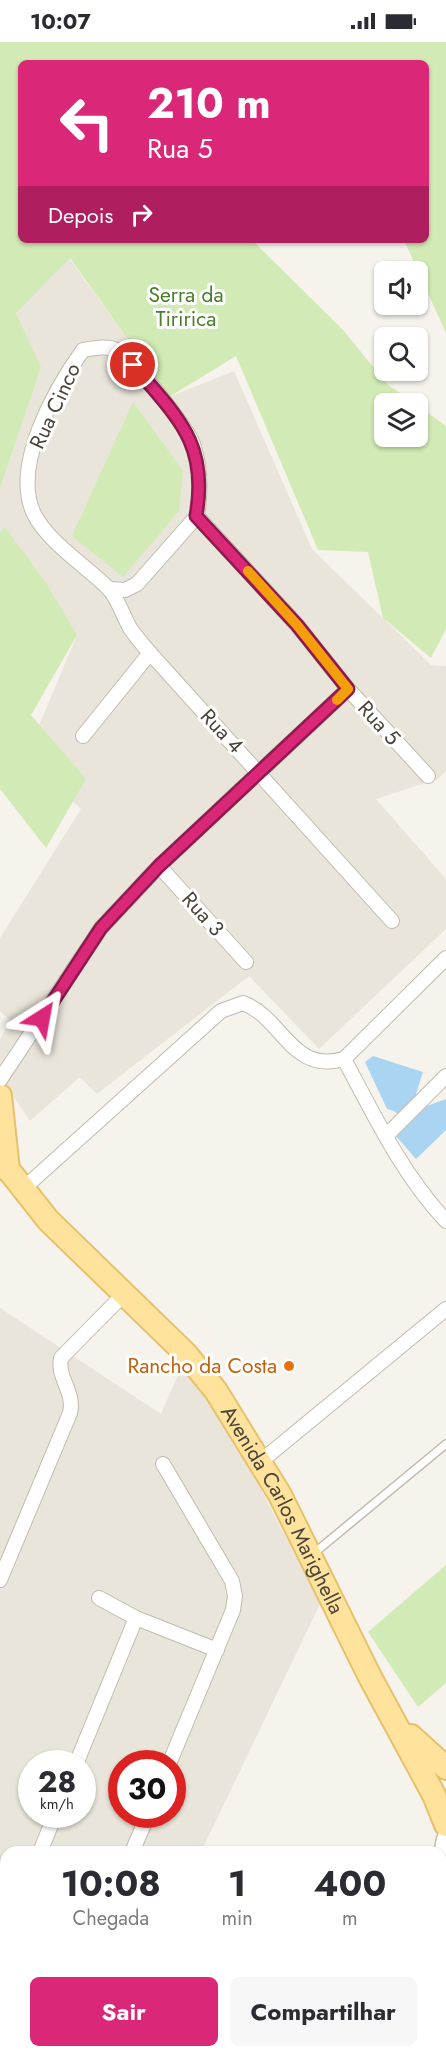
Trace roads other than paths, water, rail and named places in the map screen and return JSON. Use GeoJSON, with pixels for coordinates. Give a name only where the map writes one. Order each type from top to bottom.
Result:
{"type":"FeatureCollection","features":[{"type":"Feature","properties":{"kind":"main road"},"geometry":{"type":"LineString","coordinates":[[0,1096],[4,1164]]}},
{"type":"Feature","properties":{"kind":"main road","name":"Avenida Carlos Marighella"},"geometry":{"type":"LineString","coordinates":[[4,1164],[48,1220],[186,1354],[216,1391],[260,1462],[311,1556],[446,1826]]}},
{"type":"Feature","properties":{"kind":"main road","name":"Avenida Carlos Marighella"},"geometry":{"type":"LineString","coordinates":[[395,1720],[426,1753],[446,1768]]}},
{"type":"Feature","properties":{"kind":"street","name":"Rua Cinco"},"geometry":{"type":"LineString","coordinates":[[109,589],[48,532],[34,515],[29,496],[29,464],[34,440],[71,367],[83,350],[101,347],[120,351],[172,410],[192,441],[199,470],[200,493],[196,516]]}},
{"type":"Feature","properties":{"kind":"street"},"geometry":{"type":"LineString","coordinates":[[109,589],[125,590],[137,584],[196,516]]}},
{"type":"Feature","properties":{"kind":"street","name":"Rua 5"},"geometry":{"type":"LineString","coordinates":[[196,516],[297,625],[348,689],[428,776]]}},
{"type":"Feature","properties":{"kind":"street","name":"Rua 4"},"geometry":{"type":"LineString","coordinates":[[109,589],[131,629],[150,653],[261,773],[392,921]]}},
{"type":"Feature","properties":{"kind":"street"},"geometry":{"type":"LineString","coordinates":[[83,736],[150,653]]}},
{"type":"Feature","properties":{"kind":"street"},"geometry":{"type":"LineString","coordinates":[[0,1080],[101,928],[159,866],[261,773],[348,689]]}},
{"type":"Feature","properties":{"kind":"street","name":"Rua 3"},"geometry":{"type":"LineString","coordinates":[[159,866],[246,962]]}},
{"type":"Feature","properties":{"kind":"street"},"geometry":{"type":"LineString","coordinates":[[24,1188],[221,1011],[243,1003],[255,1007],[299,1053],[331,1063],[344,1059],[446,958]]}},
{"type":"Feature","properties":{"kind":"street"},"geometry":{"type":"LineString","coordinates":[[344,1059],[414,1183],[446,1221]]}},
{"type":"Feature","properties":{"kind":"street"},"geometry":{"type":"LineString","coordinates":[[386,1136],[446,1076]]}},
{"type":"Feature","properties":{"kind":"street"},"geometry":{"type":"LineString","coordinates":[[0,1580],[70,1413],[70,1392],[59,1369],[61,1358],[123,1295]]}},
{"type":"Feature","properties":{"kind":"street"},"geometry":{"type":"LineString","coordinates":[[260,1462],[446,1309]]}},
{"type":"Feature","properties":{"kind":"street"},"geometry":{"type":"LineString","coordinates":[[163,1464],[232,1581],[235,1596],[233,1610],[175,1750]]}},
{"type":"Feature","properties":{"kind":"street"},"geometry":{"type":"LineString","coordinates":[[99,1598],[136,1618],[217,1650]]}},
{"type":"Feature","properties":{"kind":"street"},"geometry":{"type":"LineString","coordinates":[[82,1750],[136,1618]]}},
{"type":"Feature","properties":{"kind":"street"},"geometry":{"type":"LineString","coordinates":[[42,1846],[50,1828]]}},
{"type":"Feature","properties":{"kind":"street"},"geometry":{"type":"LineString","coordinates":[[135,1846],[142,1828]]}},
{"type":"Feature","properties":{"kind":"lane"},"geometry":{"type":"LineString","coordinates":[[311,1556],[446,1444]]}},
{"type":"Feature","properties":{"kind":"water"},"geometry":{"type":"Polygon","coordinates":[[[373,1056],[423,1072],[416,1094],[424,1107],[446,1099],[446,1130],[416,1159],[396,1136],[408,1122],[394,1111],[387,1109],[365,1062],[373,1056]]]}},
{"type":"Feature","properties":{"kind":"place","name":"Rancho da Costa"},"geometry":{"type":"Point","coordinates":[289,1366]}},
{"type":"Feature","properties":{"kind":"park label","name":"Serra da Tiririca"},"geometry":{"type":"Point","coordinates":[186,307]}}]}
